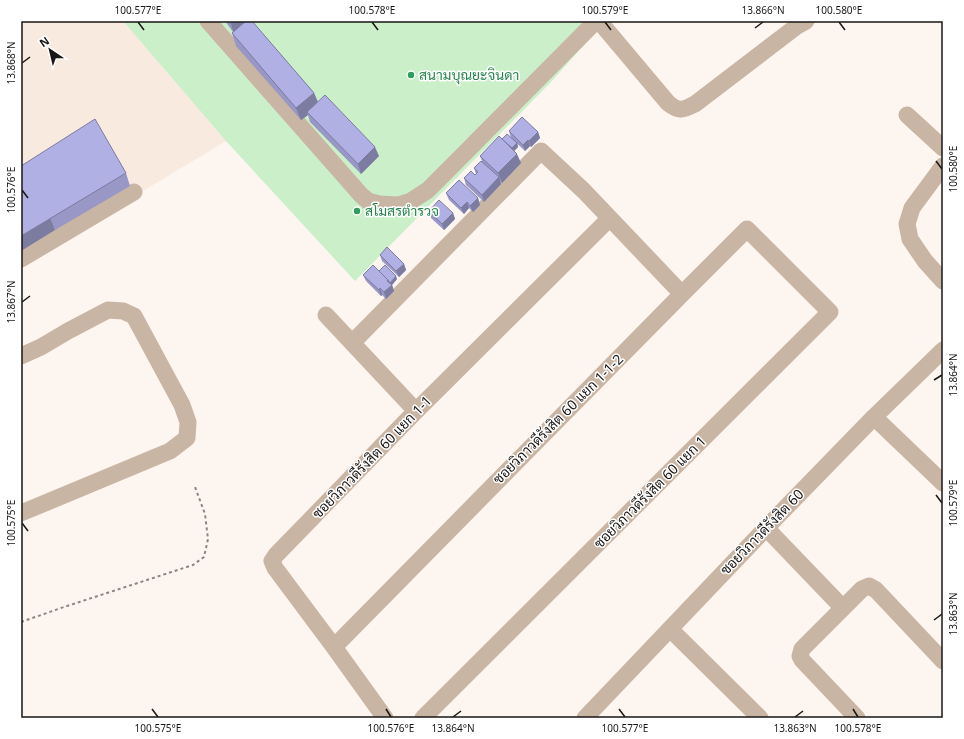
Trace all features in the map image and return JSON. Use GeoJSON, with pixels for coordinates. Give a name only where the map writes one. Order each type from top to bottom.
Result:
{"type":"FeatureCollection","features":[{"type":"Feature","properties":{"kind":"street"},"geometry":{"type":"LineString","coordinates":[[208,21],[368,201],[379,204],[398,205],[411,201],[428,190],[596,21]]}},
{"type":"Feature","properties":{"kind":"street"},"geometry":{"type":"LineString","coordinates":[[599,21],[668,103],[675,109],[685,109],[695,104],[797,26],[806,21]]}},
{"type":"Feature","properties":{"kind":"street"},"geometry":{"type":"LineString","coordinates":[[907,115],[943,148]]}},
{"type":"Feature","properties":{"kind":"street"},"geometry":{"type":"LineString","coordinates":[[352,343],[541,151],[584,191],[682,294]]}},
{"type":"Feature","properties":{"kind":"street"},"geometry":{"type":"LineString","coordinates":[[942,171],[912,208],[907,224],[910,240],[924,261],[943,281]]}},
{"type":"Feature","properties":{"kind":"street"},"geometry":{"type":"LineString","coordinates":[[21,259],[134,192]]}},
{"type":"Feature","properties":{"kind":"street","name":"ซอยวิภาวดีรังสิต 60 แยก 1-1"},"geometry":{"type":"LineString","coordinates":[[385,718],[275,568],[272,561],[276,555],[416,411],[610,219]]}},
{"type":"Feature","properties":{"kind":"street","name":"ซอยวิภาวดีรังสิต 60 แยก 1-1-2"},"geometry":{"type":"LineString","coordinates":[[334,647],[747,229],[783,265]]}},
{"type":"Feature","properties":{"kind":"street","name":"ซอยวิภาวดีรังสิต 60 แยก 1"},"geometry":{"type":"LineString","coordinates":[[423,718],[830,312],[783,265]]}},
{"type":"Feature","properties":{"kind":"street"},"geometry":{"type":"LineString","coordinates":[[21,356],[41,347],[108,310],[123,311],[134,316],[182,405],[188,422],[187,438],[170,451],[21,513]]}},
{"type":"Feature","properties":{"kind":"street"},"geometry":{"type":"LineString","coordinates":[[326,316],[416,411]]}},
{"type":"Feature","properties":{"kind":"street","name":"ซอยวิภาวดีรังสิต 60"},"geometry":{"type":"LineString","coordinates":[[585,718],[766,528],[874,417],[943,350]]}},
{"type":"Feature","properties":{"kind":"street"},"geometry":{"type":"LineString","coordinates":[[874,417],[943,483]]}},
{"type":"Feature","properties":{"kind":"street"},"geometry":{"type":"LineString","coordinates":[[766,528],[842,607]]}},
{"type":"Feature","properties":{"kind":"street"},"geometry":{"type":"LineString","coordinates":[[857,718],[802,660],[800,656],[802,650],[842,607],[862,589],[869,586],[876,590],[943,661]]}},
{"type":"Feature","properties":{"kind":"street"},"geometry":{"type":"LineString","coordinates":[[670,629],[760,718]]}},
{"type":"Feature","properties":{"kind":"path"},"geometry":{"type":"LineString","coordinates":[[21,622],[192,565],[204,557],[208,539],[205,514],[194,487]]}},
{"type":"Feature","properties":{"kind":"shaded area"},"geometry":{"type":"Polygon","coordinates":[[[21,21],[123,21],[226,141],[21,264],[21,21]]]}},
{"type":"Feature","properties":{"kind":"green space","name":"สโมสรตำรวจ"},"geometry":{"type":"Polygon","coordinates":[[[123,21],[585,21],[595,33],[550,83],[355,281],[226,141],[123,21]]]}},
{"type":"Feature","properties":{"kind":"building"},"geometry":{"type":"Polygon","coordinates":[[[229,21],[236,21],[231,24],[229,21]]]}},
{"type":"Feature","properties":{"kind":"building"},"geometry":{"type":"Polygon","coordinates":[[[246,21],[252,21],[314,93],[296,108],[232,33],[246,21]]]}},
{"type":"Feature","properties":{"kind":"building"},"geometry":{"type":"Polygon","coordinates":[[[325,95],[375,147],[358,164],[307,112],[325,95]]]}},
{"type":"Feature","properties":{"kind":"building"},"geometry":{"type":"Polygon","coordinates":[[[522,117],[538,132],[523,145],[509,131],[522,117]]]}},
{"type":"Feature","properties":{"kind":"building"},"geometry":{"type":"Polygon","coordinates":[[[95,119],[126,173],[21,236],[21,166],[95,119]]]}},
{"type":"Feature","properties":{"kind":"building"},"geometry":{"type":"Polygon","coordinates":[[[507,134],[517,143],[512,148],[502,139],[507,134]]]}},
{"type":"Feature","properties":{"kind":"building"},"geometry":{"type":"Polygon","coordinates":[[[499,136],[517,154],[498,173],[480,156],[499,136]]]}},
{"type":"Feature","properties":{"kind":"building"},"geometry":{"type":"Polygon","coordinates":[[[481,161],[499,177],[482,195],[464,178],[471,171],[475,175],[478,172],[474,168],[481,161]]]}},
{"type":"Feature","properties":{"kind":"building"},"geometry":{"type":"Polygon","coordinates":[[[459,180],[478,198],[470,206],[467,202],[461,208],[446,193],[459,180]]]}},
{"type":"Feature","properties":{"kind":"building"},"geometry":{"type":"Polygon","coordinates":[[[439,200],[453,213],[442,224],[429,211],[439,200]]]}},
{"type":"Feature","properties":{"kind":"building"},"geometry":{"type":"Polygon","coordinates":[[[387,247],[404,264],[396,271],[380,255],[387,247]]]}},
{"type":"Feature","properties":{"kind":"building"},"geometry":{"type":"Polygon","coordinates":[[[373,265],[392,285],[384,292],[380,288],[379,290],[363,275],[373,265]]]}},
{"type":"Feature","properties":{"kind":"building"},"geometry":{"type":"Polygon","coordinates":[[[385,265],[396,276],[390,283],[379,271],[385,265]]]}},
{"type":"Feature","properties":{"kind":"place","name":"สนามบุณยะจินดา"},"geometry":{"type":"Point","coordinates":[411,75]}},
{"type":"Feature","properties":{"kind":"place","name":"สโมสรตำรวจ"},"geometry":{"type":"Point","coordinates":[357,211]}}]}
